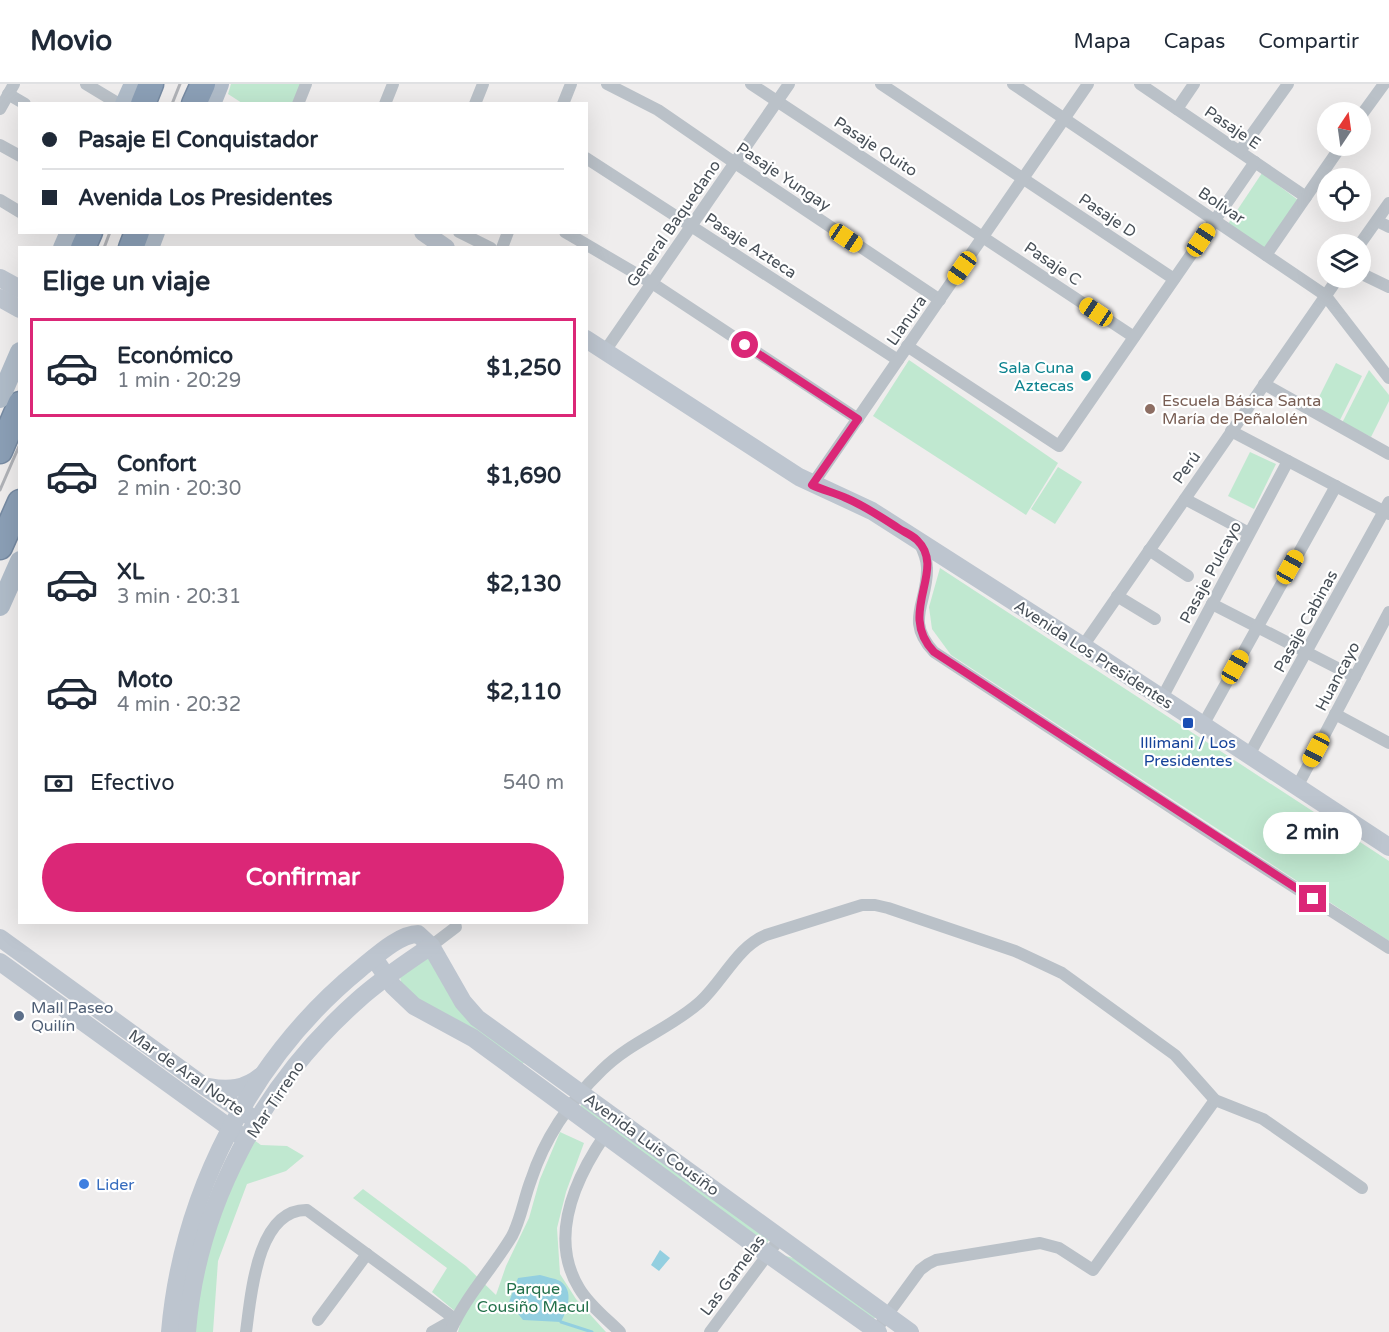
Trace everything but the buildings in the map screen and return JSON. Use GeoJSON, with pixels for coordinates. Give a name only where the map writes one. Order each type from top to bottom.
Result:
{"type":"FeatureCollection","features":[{"type":"Feature","properties":{"kind":"highway"},"geometry":{"type":"LineString","coordinates":[[144,102],[151,84]]}},
{"type":"Feature","properties":{"kind":"highway"},"geometry":{"type":"LineString","coordinates":[[0,451],[18,409]]}},
{"type":"Feature","properties":{"kind":"highway"},"geometry":{"type":"LineString","coordinates":[[0,547],[18,506]]}},
{"type":"Feature","properties":{"kind":"main road"},"geometry":{"type":"LineString","coordinates":[[126,102],[134,84]]}},
{"type":"Feature","properties":{"kind":"main road"},"geometry":{"type":"LineString","coordinates":[[0,398],[18,357]]}},
{"type":"Feature","properties":{"kind":"main road"},"geometry":{"type":"LineString","coordinates":[[0,606],[18,566]]}},
{"type":"Feature","properties":{"kind":"street"},"geometry":{"type":"LineString","coordinates":[[86,84],[116,102]]}},
{"type":"Feature","properties":{"kind":"street"},"geometry":{"type":"LineString","coordinates":[[299,102],[306,84]]}},
{"type":"Feature","properties":{"kind":"street"},"geometry":{"type":"LineString","coordinates":[[386,102],[393,84]]}},
{"type":"Feature","properties":{"kind":"street"},"geometry":{"type":"LineString","coordinates":[[476,102],[483,84]]}},
{"type":"Feature","properties":{"kind":"street"},"geometry":{"type":"LineString","coordinates":[[564,102],[571,84]]}},
{"type":"Feature","properties":{"kind":"street","name":"Pasaje Yungay"},"geometry":{"type":"LineString","coordinates":[[607,84],[658,110],[940,300]]}},
{"type":"Feature","properties":{"kind":"street","name":"Pasaje Quito"},"geometry":{"type":"LineString","coordinates":[[752,84],[983,236]]}},
{"type":"Feature","properties":{"kind":"street","name":"General Baquedano"},"geometry":{"type":"LineString","coordinates":[[605,351],[789,84]]}},
{"type":"Feature","properties":{"kind":"street","name":"Pasaje D"},"geometry":{"type":"LineString","coordinates":[[880,84],[1174,279]]}},
{"type":"Feature","properties":{"kind":"street","name":"Bolívar"},"geometry":{"type":"LineString","coordinates":[[1013,84],[1325,295],[1389,378]]}},
{"type":"Feature","properties":{"kind":"street","name":"Llanura"},"geometry":{"type":"LineString","coordinates":[[812,485],[1088,84]]}},
{"type":"Feature","properties":{"kind":"street","name":"Pasaje E"},"geometry":{"type":"LineString","coordinates":[[1140,84],[1306,196]]}},
{"type":"Feature","properties":{"kind":"street"},"geometry":{"type":"LineString","coordinates":[[1177,109],[1194,84]]}},
{"type":"Feature","properties":{"kind":"street"},"geometry":{"type":"LineString","coordinates":[[1240,151],[1288,84]]}},
{"type":"Feature","properties":{"kind":"street"},"geometry":{"type":"LineString","coordinates":[[1371,102],[1384,84]]}},
{"type":"Feature","properties":{"kind":"street"},"geometry":{"type":"LineString","coordinates":[[0,109],[11,89],[23,102]]}},
{"type":"Feature","properties":{"kind":"street"},"geometry":{"type":"LineString","coordinates":[[0,145],[18,155]]}},
{"type":"Feature","properties":{"kind":"street"},"geometry":{"type":"LineString","coordinates":[[1266,255],[1334,156]]}},
{"type":"Feature","properties":{"kind":"street","name":"Pasaje Azteca"},"geometry":{"type":"LineString","coordinates":[[588,159],[898,360]]}},
{"type":"Feature","properties":{"kind":"street"},"geometry":{"type":"LineString","coordinates":[[907,346],[1059,446],[1255,162]]}},
{"type":"Feature","properties":{"kind":"street"},"geometry":{"type":"LineString","coordinates":[[0,200],[18,211]]}},
{"type":"Feature","properties":{"kind":"street"},"geometry":{"type":"LineString","coordinates":[[1367,234],[1389,203]]}},
{"type":"Feature","properties":{"kind":"street"},"geometry":{"type":"LineString","coordinates":[[1377,221],[1389,227]]}},
{"type":"Feature","properties":{"kind":"street"},"geometry":{"type":"LineString","coordinates":[[426,234],[443,246]]}},
{"type":"Feature","properties":{"kind":"street"},"geometry":{"type":"LineString","coordinates":[[463,234],[487,246]]}},
{"type":"Feature","properties":{"kind":"street"},"geometry":{"type":"LineString","coordinates":[[568,234],[652,284],[858,419]]}},
{"type":"Feature","properties":{"kind":"street","name":"Pasaje C"},"geometry":{"type":"LineString","coordinates":[[983,236],[1134,337]]}},
{"type":"Feature","properties":{"kind":"street"},"geometry":{"type":"LineString","coordinates":[[0,278],[18,288]]}},
{"type":"Feature","properties":{"kind":"street"},"geometry":{"type":"LineString","coordinates":[[1371,278],[1389,287]]}},
{"type":"Feature","properties":{"kind":"street","name":"Perú"},"geometry":{"type":"LineString","coordinates":[[1083,646],[1330,288]]}},
{"type":"Feature","properties":{"kind":"street"},"geometry":{"type":"LineString","coordinates":[[0,298],[18,308]]}},
{"type":"Feature","properties":{"kind":"street","name":"Avenida Los Presidentes"},"geometry":{"type":"LineString","coordinates":[[588,340],[812,485],[863,506],[1083,646],[1389,847]]}},
{"type":"Feature","properties":{"kind":"street"},"geometry":{"type":"LineString","coordinates":[[1264,384],[1389,454]]}},
{"type":"Feature","properties":{"kind":"street"},"geometry":{"type":"LineString","coordinates":[[1231,431],[1387,510]]}},
{"type":"Feature","properties":{"kind":"street","name":"Pasaje Pulcayo"},"geometry":{"type":"LineString","coordinates":[[1162,698],[1288,461]]}},
{"type":"Feature","properties":{"kind":"street"},"geometry":{"type":"LineString","coordinates":[[1203,725],[1336,486]]}},
{"type":"Feature","properties":{"kind":"street"},"geometry":{"type":"LineString","coordinates":[[1185,499],[1249,533]]}},
{"type":"Feature","properties":{"kind":"street","name":"Pasaje Cabinas"},"geometry":{"type":"LineString","coordinates":[[1249,755],[1387,510]]}},
{"type":"Feature","properties":{"kind":"street"},"geometry":{"type":"LineString","coordinates":[[918,541],[926,558],[927,569],[919,610],[920,627],[925,641],[934,652],[1389,948]]}},
{"type":"Feature","properties":{"kind":"street"},"geometry":{"type":"LineString","coordinates":[[1149,550],[1188,576]]}},
{"type":"Feature","properties":{"kind":"street"},"geometry":{"type":"LineString","coordinates":[[1118,596],[1155,619]]}},
{"type":"Feature","properties":{"kind":"street"},"geometry":{"type":"LineString","coordinates":[[1212,604],[1355,677]]}},
{"type":"Feature","properties":{"kind":"street","name":"Huancayo"},"geometry":{"type":"LineString","coordinates":[[1297,787],[1355,677],[1386,626],[1389,612]]}},
{"type":"Feature","properties":{"kind":"street"},"geometry":{"type":"LineString","coordinates":[[1335,714],[1389,743]]}},
{"type":"Feature","properties":{"kind":"street"},"geometry":{"type":"LineString","coordinates":[[450,1332],[455,1319],[513,1234],[539,1159],[554,1127],[581,1093],[615,1058],[700,1002],[752,942],[766,935],[856,906],[874,905],[1015,951],[1062,973],[1175,1055],[1215,1100],[1263,1119],[1362,1188]]}},
{"type":"Feature","properties":{"kind":"street","name":"Mar Tirreno"},"geometry":{"type":"LineString","coordinates":[[170,1332],[178,1275],[192,1222],[207,1181],[231,1129],[261,1076],[305,1020],[374,958],[404,937],[456,927]]}},
{"type":"Feature","properties":{"kind":"street","name":"Mar Tirreno"},"geometry":{"type":"LineString","coordinates":[[187,1332],[193,1284],[206,1229],[227,1176],[247,1140],[289,1074],[314,1043],[357,1001],[386,977],[422,934]]}},
{"type":"Feature","properties":{"kind":"street","name":"Avenida Luis Cousiño"},"geometry":{"type":"LineString","coordinates":[[422,934],[470,1010],[486,1024],[910,1332]]}},
{"type":"Feature","properties":{"kind":"street","name":"Mar de Aral Norte"},"geometry":{"type":"LineString","coordinates":[[0,938],[204,1086],[258,1122]]}},
{"type":"Feature","properties":{"kind":"street","name":"Avenida Luis Cousiño"},"geometry":{"type":"LineString","coordinates":[[374,958],[386,977],[414,1006],[464,1032],[877,1331]]}},
{"type":"Feature","properties":{"kind":"street","name":"Mar de Aral Norte"},"geometry":{"type":"LineString","coordinates":[[0,962],[247,1140]]}},
{"type":"Feature","properties":{"kind":"street"},"geometry":{"type":"LineString","coordinates":[[59,1005],[67,1002],[70,989]]}},
{"type":"Feature","properties":{"kind":"street"},"geometry":{"type":"LineString","coordinates":[[523,1075],[534,1059]]}},
{"type":"Feature","properties":{"kind":"street"},"geometry":{"type":"LineString","coordinates":[[204,1086],[225,1090],[236,1089],[261,1076]]}},
{"type":"Feature","properties":{"kind":"street"},"geometry":{"type":"LineString","coordinates":[[877,1331],[924,1267],[936,1260],[1040,1243],[1059,1248],[1093,1270],[1215,1100]]}},
{"type":"Feature","properties":{"kind":"street"},"geometry":{"type":"LineString","coordinates":[[605,1135],[583,1169],[576,1186],[567,1216],[564,1245],[569,1267],[579,1288],[620,1332]]}},
{"type":"Feature","properties":{"kind":"street"},"geometry":{"type":"LineString","coordinates":[[246,1332],[261,1253],[269,1233],[283,1217],[295,1209],[307,1210],[455,1319]]}},
{"type":"Feature","properties":{"kind":"street","name":"Las Gamelas"},"geometry":{"type":"LineString","coordinates":[[710,1332],[780,1238]]}},
{"type":"Feature","properties":{"kind":"street"},"geometry":{"type":"LineString","coordinates":[[318,1320],[368,1254]]}},
{"type":"Feature","properties":{"kind":"street"},"geometry":{"type":"LineString","coordinates":[[432,1332],[455,1319]]}},
{"type":"Feature","properties":{"kind":"green space"},"geometry":{"type":"Polygon","coordinates":[[[231,84],[302,84],[293,102],[240,102],[228,94],[231,84]]]}},
{"type":"Feature","properties":{"kind":"green space"},"geometry":{"type":"Polygon","coordinates":[[[1262,173],[1298,200],[1266,249],[1228,224],[1262,173]]]}},
{"type":"Feature","properties":{"kind":"green space"},"geometry":{"type":"Polygon","coordinates":[[[909,360],[1058,463],[1026,515],[873,416],[909,360]]]}},
{"type":"Feature","properties":{"kind":"green space"},"geometry":{"type":"Polygon","coordinates":[[[1336,363],[1362,376],[1340,420],[1314,407],[1336,363]]]}},
{"type":"Feature","properties":{"kind":"green space"},"geometry":{"type":"Polygon","coordinates":[[[1369,370],[1389,395],[1389,401],[1371,437],[1342,423],[1369,370]]]}},
{"type":"Feature","properties":{"kind":"green space"},"geometry":{"type":"Polygon","coordinates":[[[1250,452],[1276,464],[1254,509],[1228,496],[1250,452]]]}},
{"type":"Feature","properties":{"kind":"green space"},"geometry":{"type":"Polygon","coordinates":[[[1058,467],[1082,482],[1055,524],[1031,509],[1058,467]]]}},
{"type":"Feature","properties":{"kind":"green space"},"geometry":{"type":"Polygon","coordinates":[[[940,568],[1389,861],[1389,941],[951,655],[932,629],[929,607],[940,568]]]}},
{"type":"Feature","properties":{"kind":"green space"},"geometry":{"type":"Polygon","coordinates":[[[428,958],[525,1061],[522,1065],[426,1007],[401,982],[400,977],[428,958]]]}},
{"type":"Feature","properties":{"kind":"green space"},"geometry":{"type":"Polygon","coordinates":[[[585,1103],[769,1240],[767,1243],[580,1111],[581,1105],[585,1103]]]}},
{"type":"Feature","properties":{"kind":"green space","name":"Parque Cousiño Macul"},"geometry":{"type":"Polygon","coordinates":[[[560,1132],[584,1143],[566,1192],[557,1228],[560,1274],[576,1299],[606,1332],[458,1332],[462,1317],[432,1292],[447,1268],[353,1198],[363,1189],[466,1266],[496,1295],[506,1266],[529,1218],[540,1179],[560,1132]]]}},
{"type":"Feature","properties":{"kind":"green space"},"geometry":{"type":"Polygon","coordinates":[[[254,1140],[261,1145],[287,1146],[304,1156],[286,1171],[247,1184],[218,1261],[213,1332],[194,1332],[208,1236],[254,1140]]]}},
{"type":"Feature","properties":{"kind":"green space"},"geometry":{"type":"Polygon","coordinates":[[[782,1255],[797,1259],[876,1316],[873,1320],[782,1255]]]}},
{"type":"Feature","properties":{"kind":"water"},"geometry":{"type":"Polygon","coordinates":[[[660,1250],[670,1258],[659,1271],[651,1265],[660,1250]]]}},
{"type":"Feature","properties":{"kind":"water"},"geometry":{"type":"Polygon","coordinates":[[[540,1275],[560,1281],[565,1285],[568,1301],[561,1322],[523,1320],[509,1302],[518,1278],[540,1275]]]}},
{"type":"Feature","properties":{"kind":"waterway"},"geometry":{"type":"LineString","coordinates":[[561,1322],[592,1332]]}},
{"type":"Feature","properties":{"kind":"railway"},"geometry":{"type":"LineString","coordinates":[[173,102],[180,84]]}},
{"type":"Feature","properties":{"kind":"railway"},"geometry":{"type":"LineString","coordinates":[[105,246],[109,234]]}},
{"type":"Feature","properties":{"kind":"railway"},"geometry":{"type":"LineString","coordinates":[[0,490],[18,449]]}},
{"type":"Feature","properties":{"kind":"place","name":"Sala Cuna Aztecas"},"geometry":{"type":"Point","coordinates":[1086,376]}},
{"type":"Feature","properties":{"kind":"place","name":"Escuela Básica Santa María de Peñalolén"},"geometry":{"type":"Point","coordinates":[1150,409]}},
{"type":"Feature","properties":{"kind":"place","name":"Illimani / Los Presidentes"},"geometry":{"type":"Point","coordinates":[1188,723]}},
{"type":"Feature","properties":{"kind":"place","name":"Mall Paseo Quilín"},"geometry":{"type":"Point","coordinates":[19,1016]}},
{"type":"Feature","properties":{"kind":"place","name":"Lider"},"geometry":{"type":"Point","coordinates":[84,1184]}},
{"type":"Feature","properties":{"kind":"route"},"geometry":{"type":"LineString","coordinates":[[745,345],[858,419],[812,485],[863,506],[918,541],[926,558],[927,569],[925,589],[919,610],[920,627],[925,641],[934,652],[1313,899]]}}]}
